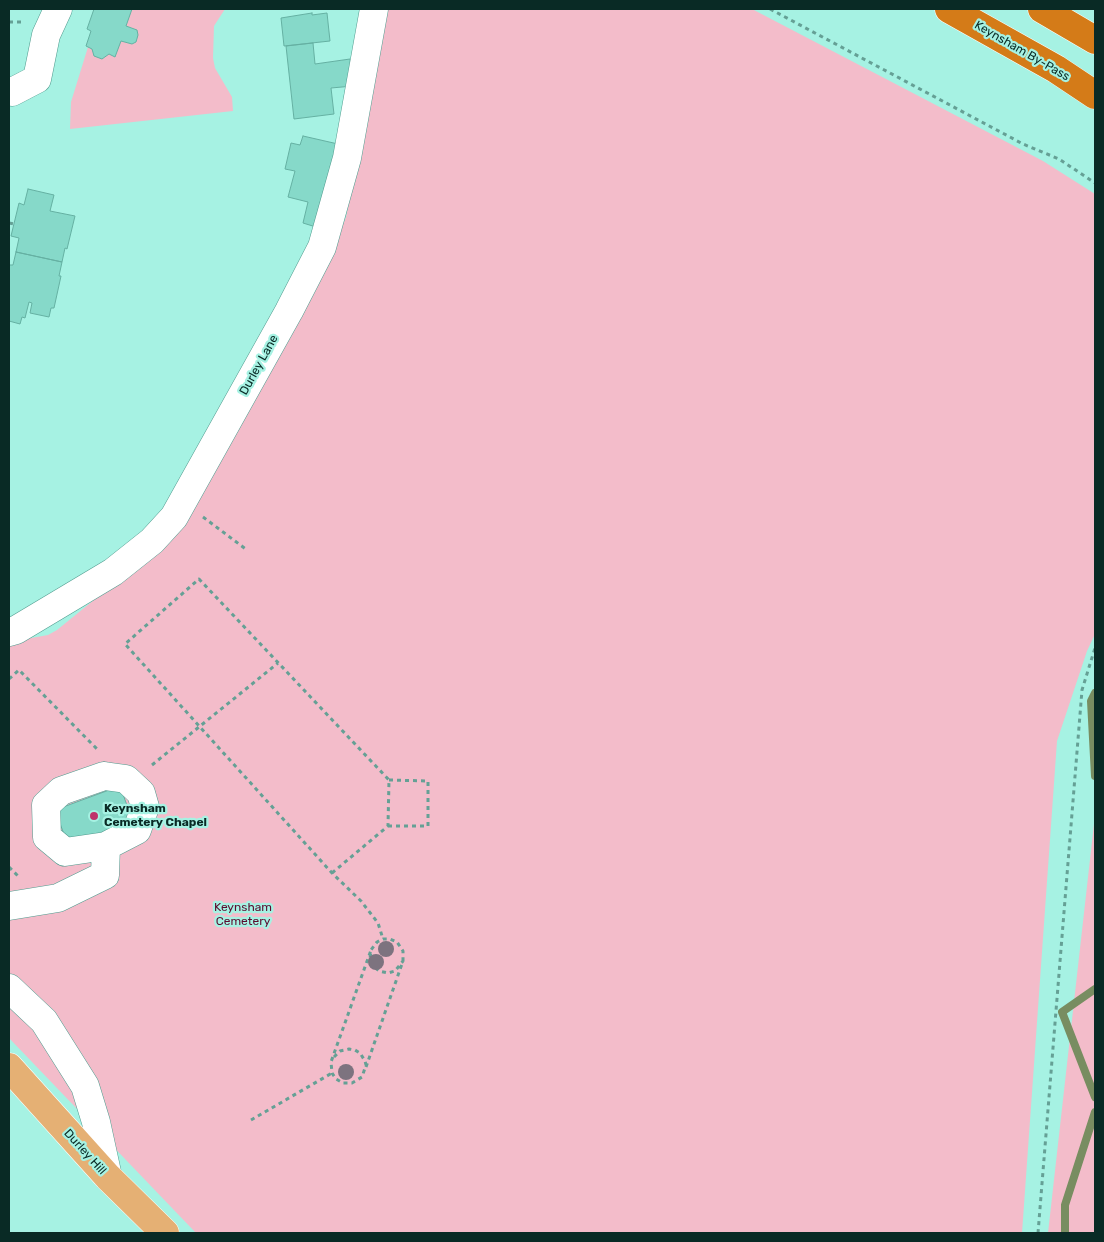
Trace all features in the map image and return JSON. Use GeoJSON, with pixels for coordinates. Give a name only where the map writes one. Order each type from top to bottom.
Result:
{"type":"FeatureCollection","features":[{"type":"Feature","properties":{"kind":"highway","name":"Keynsham By-Pass"},"geometry":{"type":"LineString","coordinates":[[949,9],[1056,69],[1095,95]]}},
{"type":"Feature","properties":{"kind":"highway"},"geometry":{"type":"LineString","coordinates":[[1042,9],[1095,40]]}},
{"type":"Feature","properties":{"kind":"main road","name":"Durley Hill"},"geometry":{"type":"LineString","coordinates":[[9,1067],[108,1177],[165,1233]]}},
{"type":"Feature","properties":{"kind":"lane"},"geometry":{"type":"LineString","coordinates":[[9,91],[12,92],[37,79],[46,35],[58,9]]}},
{"type":"Feature","properties":{"kind":"lane","name":"Durley Lane"},"geometry":{"type":"LineString","coordinates":[[9,632],[16,630],[114,572],[152,541],[174,517],[289,311],[322,247],[347,158],[374,9]]}},
{"type":"Feature","properties":{"kind":"lane"},"geometry":{"type":"LineString","coordinates":[[104,776],[128,781],[141,793],[145,807],[137,830],[106,846],[65,852],[47,837],[46,805],[61,791],[104,776]]}},
{"type":"Feature","properties":{"kind":"lane"},"geometry":{"type":"LineString","coordinates":[[9,906],[58,898],[106,875],[106,846]]}},
{"type":"Feature","properties":{"kind":"lane"},"geometry":{"type":"LineString","coordinates":[[9,988],[44,1021],[85,1086],[96,1122],[108,1177]]}},
{"type":"Feature","properties":{"kind":"path"},"geometry":{"type":"LineString","coordinates":[[770,9],[1023,144],[1059,159],[1095,183]]}},
{"type":"Feature","properties":{"kind":"path"},"geometry":{"type":"LineString","coordinates":[[9,22],[27,22]]}},
{"type":"Feature","properties":{"kind":"path"},"geometry":{"type":"LineString","coordinates":[[9,224],[14,224]]}},
{"type":"Feature","properties":{"kind":"path"},"geometry":{"type":"LineString","coordinates":[[182,503],[247,550]]}},
{"type":"Feature","properties":{"kind":"path"},"geometry":{"type":"LineString","coordinates":[[383,939],[378,923],[360,901],[332,873],[125,644],[199,579],[388,780],[388,826]]}},
{"type":"Feature","properties":{"kind":"path"},"geometry":{"type":"LineString","coordinates":[[1038,1233],[1082,690],[1095,648]]}},
{"type":"Feature","properties":{"kind":"path"},"geometry":{"type":"LineString","coordinates":[[9,679],[19,670],[128,781],[278,663]]}},
{"type":"Feature","properties":{"kind":"path"},"geometry":{"type":"LineString","coordinates":[[332,873],[388,826],[428,826],[428,780],[388,780]]}},
{"type":"Feature","properties":{"kind":"path"},"geometry":{"type":"LineString","coordinates":[[383,939],[397,942],[403,951],[403,961],[366,1070],[362,1077],[352,1083],[344,1082],[336,1079],[332,1073],[331,1062],[371,950],[377,942],[383,939]]}},
{"type":"Feature","properties":{"kind":"path"},"geometry":{"type":"LineString","coordinates":[[371,950],[370,959],[373,966],[379,971],[388,973],[395,971],[403,961]]}},
{"type":"Feature","properties":{"kind":"path"},"geometry":{"type":"LineString","coordinates":[[334,1057],[340,1051],[355,1050],[366,1061],[366,1070]]}},
{"type":"Feature","properties":{"kind":"path"},"geometry":{"type":"LineString","coordinates":[[251,1120],[332,1073]]}},
{"type":"Feature","properties":{"kind":"green space"},"geometry":{"type":"Polygon","coordinates":[[[132,9],[225,9],[214,26],[213,58],[215,68],[232,97],[233,111],[70,129],[71,102],[88,47],[92,49],[94,56],[102,59],[109,54],[115,57],[121,41],[132,44],[136,42],[137,30],[126,26],[132,9]]]}},
{"type":"Feature","properties":{"kind":"green space","name":"Keynsham Cemetery"},"geometry":{"type":"Polygon","coordinates":[[[385,9],[752,9],[1043,161],[1095,194],[1095,634],[1087,651],[1057,741],[1022,1233],[196,1233],[9,1038],[9,642],[48,635],[57,630],[174,535],[326,266],[346,217],[385,9]]]}},
{"type":"Feature","properties":{"kind":"green space"},"geometry":{"type":"Polygon","coordinates":[[[1095,815],[1095,1233],[1048,1233],[1095,815]]]}},
{"type":"Feature","properties":{"kind":"building"},"geometry":{"type":"Polygon","coordinates":[[[94,9],[132,9],[126,26],[137,30],[136,42],[132,44],[121,41],[115,57],[109,54],[102,59],[94,56],[92,49],[86,46],[91,31],[87,29],[94,9]]]}},
{"type":"Feature","properties":{"kind":"building"},"geometry":{"type":"Polygon","coordinates":[[[312,13],[312,15],[327,13],[330,41],[284,46],[281,18],[312,13]]]}},
{"type":"Feature","properties":{"kind":"building"},"geometry":{"type":"Polygon","coordinates":[[[313,43],[315,64],[350,59],[353,86],[331,88],[334,114],[294,119],[286,46],[313,43]]]}},
{"type":"Feature","properties":{"kind":"building"},"geometry":{"type":"Polygon","coordinates":[[[303,136],[338,144],[316,227],[303,223],[308,202],[288,197],[295,171],[285,169],[291,143],[300,145],[303,136]]]}},
{"type":"Feature","properties":{"kind":"building"},"geometry":{"type":"Polygon","coordinates":[[[28,189],[54,195],[50,211],[75,216],[62,262],[16,252],[19,238],[11,236],[19,203],[24,205],[28,189]]]}},
{"type":"Feature","properties":{"kind":"building"},"geometry":{"type":"Polygon","coordinates":[[[16,252],[62,262],[54,308],[51,308],[49,317],[30,313],[32,303],[29,302],[25,318],[22,317],[20,324],[9,321],[9,265],[13,265],[16,252]]]}},
{"type":"Feature","properties":{"kind":"building","name":"Keynsham Cemetery Chapel"},"geometry":{"type":"Polygon","coordinates":[[[120,786],[133,822],[68,845],[55,810],[120,786]]]}},
{"type":"Feature","properties":{"kind":"waterway"},"geometry":{"type":"LineString","coordinates":[[1095,693],[1091,701],[1095,776]]}},
{"type":"Feature","properties":{"kind":"waterway"},"geometry":{"type":"LineString","coordinates":[[1095,989],[1062,1012],[1095,1097]]}},
{"type":"Feature","properties":{"kind":"waterway"},"geometry":{"type":"LineString","coordinates":[[1065,1233],[1065,1205],[1095,1112]]}},
{"type":"Feature","properties":{"kind":"place","name":"Keynsham Cemetery Chapel"},"geometry":{"type":"Point","coordinates":[94,816]}}]}
